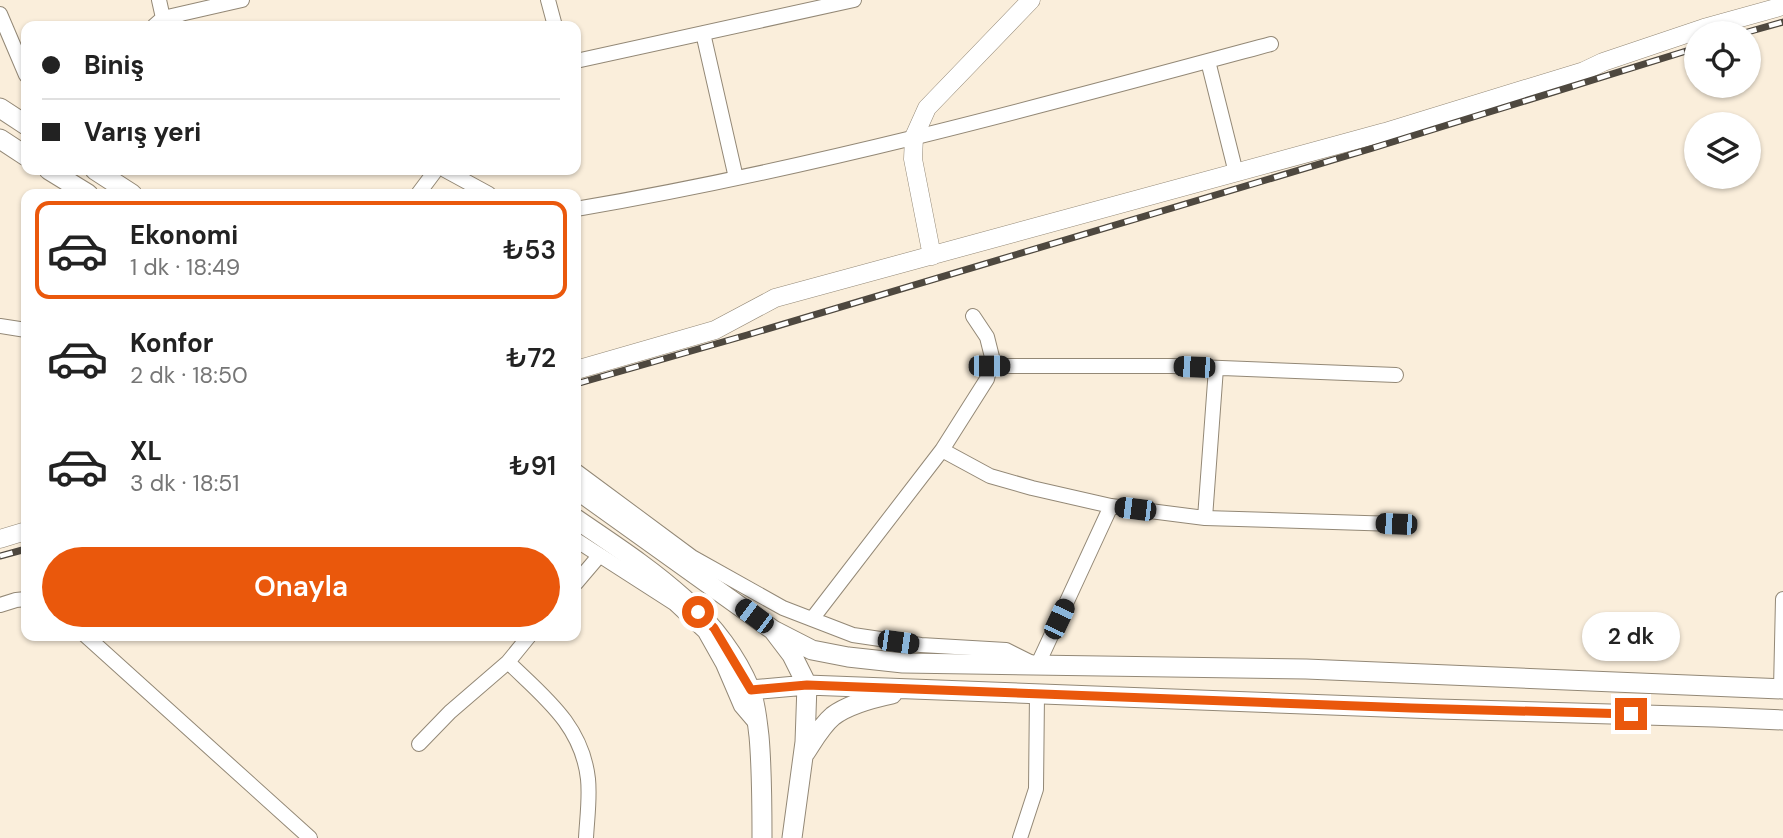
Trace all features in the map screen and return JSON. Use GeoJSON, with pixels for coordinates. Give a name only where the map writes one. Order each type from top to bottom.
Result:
{"type":"FeatureCollection","features":[{"type":"Feature","properties":{"kind":"main road"},"geometry":{"type":"LineString","coordinates":[[0,108],[21,122]]}},
{"type":"Feature","properties":{"kind":"main road"},"geometry":{"type":"LineString","coordinates":[[0,139],[21,153]]}},
{"type":"Feature","properties":{"kind":"main road"},"geometry":{"type":"LineString","coordinates":[[57,175],[80,189]]}},
{"type":"Feature","properties":{"kind":"main road"},"geometry":{"type":"LineString","coordinates":[[103,175],[124,189]]}},
{"type":"Feature","properties":{"kind":"main road"},"geometry":{"type":"LineString","coordinates":[[581,493],[773,630],[812,650],[848,657],[903,663],[1306,668],[1782,689]]}},
{"type":"Feature","properties":{"kind":"main road"},"geometry":{"type":"LineString","coordinates":[[581,523],[682,595],[714,628],[751,690],[758,726],[762,775],[762,838]]}},
{"type":"Feature","properties":{"kind":"main road"},"geometry":{"type":"LineString","coordinates":[[773,630],[792,655],[807,685],[805,741],[792,838]]}},
{"type":"Feature","properties":{"kind":"main road"},"geometry":{"type":"LineString","coordinates":[[1036,664],[1037,694]]}},
{"type":"Feature","properties":{"kind":"main road"},"geometry":{"type":"LineString","coordinates":[[751,690],[807,685],[1783,720]]}},
{"type":"Feature","properties":{"kind":"main road"},"geometry":{"type":"LineString","coordinates":[[803,757],[817,734],[833,716],[857,704],[919,689]]}},
{"type":"Feature","properties":{"kind":"street"},"geometry":{"type":"LineString","coordinates":[[159,0],[159,21]]}},
{"type":"Feature","properties":{"kind":"street"},"geometry":{"type":"LineString","coordinates":[[163,21],[243,0]]}},
{"type":"Feature","properties":{"kind":"street"},"geometry":{"type":"LineString","coordinates":[[548,0],[554,21]]}},
{"type":"Feature","properties":{"kind":"street"},"geometry":{"type":"LineString","coordinates":[[932,256],[913,159],[915,137],[927,108],[1031,0]]}},
{"type":"Feature","properties":{"kind":"street"},"geometry":{"type":"LineString","coordinates":[[581,60],[847,1]]}},
{"type":"Feature","properties":{"kind":"street"},"geometry":{"type":"LineString","coordinates":[[581,369],[715,330],[775,299],[1398,128],[1584,71],[1704,28],[1783,6]]}},
{"type":"Feature","properties":{"kind":"street"},"geometry":{"type":"LineString","coordinates":[[0,14],[21,63]]}},
{"type":"Feature","properties":{"kind":"street"},"geometry":{"type":"LineString","coordinates":[[703,33],[736,178]]}},
{"type":"Feature","properties":{"kind":"street"},"geometry":{"type":"LineString","coordinates":[[581,208],[650,197],[855,153],[1271,44]]}},
{"type":"Feature","properties":{"kind":"street"},"geometry":{"type":"LineString","coordinates":[[1208,61],[1236,173]]}},
{"type":"Feature","properties":{"kind":"street"},"geometry":{"type":"LineString","coordinates":[[454,175],[480,189]]}},
{"type":"Feature","properties":{"kind":"street"},"geometry":{"type":"LineString","coordinates":[[811,619],[942,450],[987,379],[992,357],[987,337],[973,316]]}},
{"type":"Feature","properties":{"kind":"street"},"geometry":{"type":"LineString","coordinates":[[0,326],[21,329]]}},
{"type":"Feature","properties":{"kind":"street"},"geometry":{"type":"LineString","coordinates":[[989,366],[1172,366],[1396,375]]}},
{"type":"Feature","properties":{"kind":"street"},"geometry":{"type":"LineString","coordinates":[[1205,518],[1216,368]]}},
{"type":"Feature","properties":{"kind":"street"},"geometry":{"type":"LineString","coordinates":[[942,450],[990,476],[1111,506],[1205,518],[1396,524]]}},
{"type":"Feature","properties":{"kind":"street"},"geometry":{"type":"LineString","coordinates":[[581,475],[692,557],[783,608],[853,635],[921,645],[1006,650],[1036,664],[1111,506]]}},
{"type":"Feature","properties":{"kind":"street"},"geometry":{"type":"LineString","coordinates":[[0,540],[21,533]]}},
{"type":"Feature","properties":{"kind":"street"},"geometry":{"type":"LineString","coordinates":[[581,543],[674,603],[705,632],[723,664],[741,706],[758,726]]}},
{"type":"Feature","properties":{"kind":"street"},"geometry":{"type":"LineString","coordinates":[[581,577],[600,556]]}},
{"type":"Feature","properties":{"kind":"street"},"geometry":{"type":"LineString","coordinates":[[1782,689],[1783,599]]}},
{"type":"Feature","properties":{"kind":"street"},"geometry":{"type":"LineString","coordinates":[[0,605],[21,600]]}},
{"type":"Feature","properties":{"kind":"street"},"geometry":{"type":"LineString","coordinates":[[92,641],[310,838]]}},
{"type":"Feature","properties":{"kind":"street"},"geometry":{"type":"LineString","coordinates":[[419,744],[450,712],[508,662],[525,641]]}},
{"type":"Feature","properties":{"kind":"street"},"geometry":{"type":"LineString","coordinates":[[508,662],[561,713],[576,739],[588,779],[586,838]]}},
{"type":"Feature","properties":{"kind":"street"},"geometry":{"type":"LineString","coordinates":[[1020,838],[1036,789],[1037,694]]}},
{"type":"Feature","properties":{"kind":"railway"},"geometry":{"type":"LineString","coordinates":[[1761,28],[1783,22]]}},
{"type":"Feature","properties":{"kind":"railway"},"geometry":{"type":"LineString","coordinates":[[581,383],[1373,148],[1684,52]]}},
{"type":"Feature","properties":{"kind":"railway"},"geometry":{"type":"LineString","coordinates":[[0,556],[21,550]]}},
{"type":"Feature","properties":{"kind":"route"},"geometry":{"type":"LineString","coordinates":[[698,612],[714,628],[751,690],[807,685],[1631,714]]}}]}
